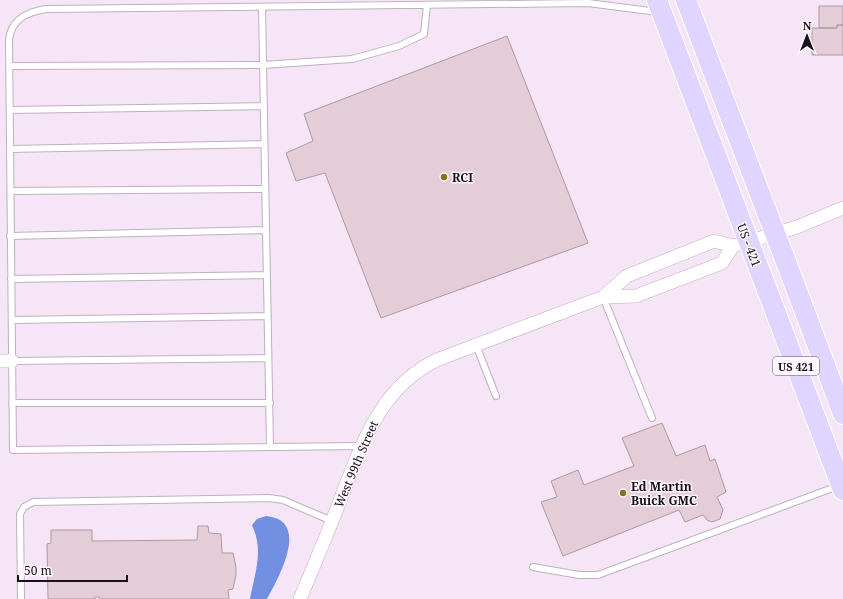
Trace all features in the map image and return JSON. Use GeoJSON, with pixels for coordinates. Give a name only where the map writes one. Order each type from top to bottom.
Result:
{"type":"FeatureCollection","features":[{"type":"Feature","properties":{"kind":"main road","name":"US 421"},"geometry":{"type":"LineString","coordinates":[[686,0],[843,414]]}},
{"type":"Feature","properties":{"kind":"main road","name":"US - 421"},"geometry":{"type":"LineString","coordinates":[[659,6],[740,244],[842,487]]}},
{"type":"Feature","properties":{"kind":"street","name":"West 99th Street"},"geometry":{"type":"LineString","coordinates":[[603,297],[627,276],[714,241],[740,244],[798,227],[843,208]]}},
{"type":"Feature","properties":{"kind":"street","name":"West 99th Street"},"geometry":{"type":"LineString","coordinates":[[300,599],[361,446],[391,394],[407,378],[426,364],[603,297],[636,296],[722,263],[740,244]]}},
{"type":"Feature","properties":{"kind":"lane"},"geometry":{"type":"LineString","coordinates":[[361,446],[13,450],[12,403],[6,361],[12,320],[9,40],[12,28],[21,18],[37,10],[588,3],[659,6]]}},
{"type":"Feature","properties":{"kind":"lane"},"geometry":{"type":"LineString","coordinates":[[9,66],[263,65],[352,59],[399,46],[424,34],[427,5]]}},
{"type":"Feature","properties":{"kind":"lane"},"geometry":{"type":"LineString","coordinates":[[262,7],[270,447]]}},
{"type":"Feature","properties":{"kind":"lane"},"geometry":{"type":"LineString","coordinates":[[10,110],[264,106]]}},
{"type":"Feature","properties":{"kind":"lane"},"geometry":{"type":"LineString","coordinates":[[10,149],[264,144]]}},
{"type":"Feature","properties":{"kind":"lane"},"geometry":{"type":"LineString","coordinates":[[11,191],[265,188]]}},
{"type":"Feature","properties":{"kind":"lane"},"geometry":{"type":"LineString","coordinates":[[10,236],[266,230]]}},
{"type":"Feature","properties":{"kind":"lane"},"geometry":{"type":"LineString","coordinates":[[11,279],[267,275]]}},
{"type":"Feature","properties":{"kind":"lane"},"geometry":{"type":"LineString","coordinates":[[603,297],[652,418]]}},
{"type":"Feature","properties":{"kind":"lane"},"geometry":{"type":"LineString","coordinates":[[12,320],[268,316]]}},
{"type":"Feature","properties":{"kind":"lane"},"geometry":{"type":"LineString","coordinates":[[476,345],[496,396]]}},
{"type":"Feature","properties":{"kind":"lane"},"geometry":{"type":"LineString","coordinates":[[6,361],[268,358]]}},
{"type":"Feature","properties":{"kind":"lane"},"geometry":{"type":"LineString","coordinates":[[12,403],[270,403]]}},
{"type":"Feature","properties":{"kind":"lane"},"geometry":{"type":"LineString","coordinates":[[533,567],[579,575],[598,575],[842,487]]}},
{"type":"Feature","properties":{"kind":"lane"},"geometry":{"type":"LineString","coordinates":[[22,599],[20,514],[24,507],[33,502],[269,498],[283,500],[332,521]]}},
{"type":"Feature","properties":{"kind":"water"},"geometry":{"type":"Polygon","coordinates":[[[266,516],[279,520],[287,528],[289,538],[288,551],[284,564],[267,599],[250,599],[258,553],[256,535],[252,525],[257,519],[266,516]]]}},
{"type":"Feature","properties":{"kind":"building"},"geometry":{"type":"Polygon","coordinates":[[[819,6],[843,6],[843,25],[837,25],[837,28],[819,28],[819,6]]]}},
{"type":"Feature","properties":{"kind":"building"},"geometry":{"type":"Polygon","coordinates":[[[837,25],[843,25],[843,55],[812,55],[812,28],[837,28],[837,25]]]}},
{"type":"Feature","properties":{"kind":"building","name":"RCI"},"geometry":{"type":"Polygon","coordinates":[[[507,36],[588,243],[381,318],[325,173],[296,181],[286,153],[313,141],[304,114],[507,36]]]}},
{"type":"Feature","properties":{"kind":"building"},"geometry":{"type":"Polygon","coordinates":[[[662,423],[676,456],[705,445],[710,461],[715,459],[726,492],[717,497],[723,510],[720,519],[712,522],[707,520],[703,515],[685,522],[679,510],[563,556],[541,502],[557,497],[551,481],[578,470],[584,485],[634,466],[622,438],[662,423]]]}},
{"type":"Feature","properties":{"kind":"building"},"geometry":{"type":"Polygon","coordinates":[[[198,526],[208,526],[209,533],[221,534],[222,553],[233,553],[236,575],[233,589],[228,590],[229,599],[99,599],[99,597],[95,597],[95,599],[48,599],[47,544],[51,543],[51,530],[92,530],[92,541],[197,540],[198,526]]]}},
{"type":"Feature","properties":{"kind":"place","name":"RCI"},"geometry":{"type":"Point","coordinates":[444,177]}},
{"type":"Feature","properties":{"kind":"place","name":"Ed Martin Buick GMC"},"geometry":{"type":"Point","coordinates":[623,493]}}]}
